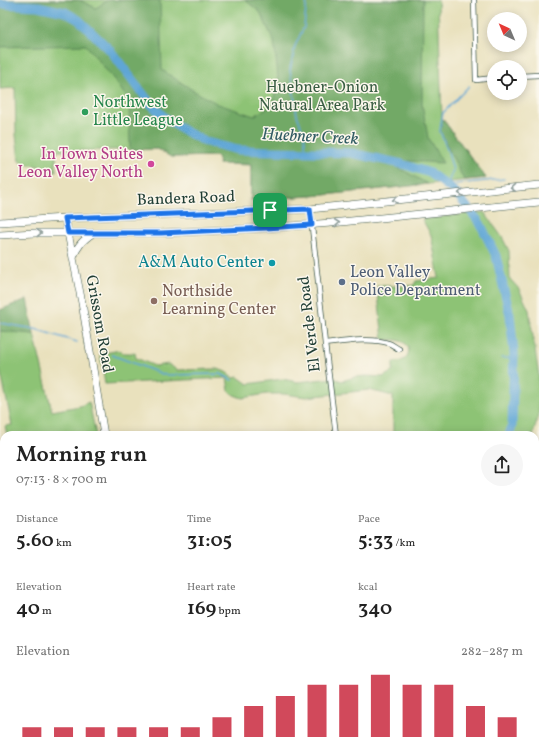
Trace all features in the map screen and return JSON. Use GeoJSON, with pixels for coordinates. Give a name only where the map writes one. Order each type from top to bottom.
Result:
{"type":"FeatureCollection","features":[{"type":"Feature","properties":{"kind":"main road","name":"Bandera Road"},"geometry":{"type":"LineString","coordinates":[[0,222],[65,218],[310,209],[539,185]]}},
{"type":"Feature","properties":{"kind":"main road","name":"Bandera Road"},"geometry":{"type":"LineString","coordinates":[[0,235],[35,233],[161,233],[266,228],[312,225],[539,202]]}},
{"type":"Feature","properties":{"kind":"main road","name":"Grissom Road"},"geometry":{"type":"LineString","coordinates":[[65,218],[82,303],[103,431]]}},
{"type":"Feature","properties":{"kind":"main road"},"geometry":{"type":"LineString","coordinates":[[73,258],[75,251],[80,244],[93,233]]}},
{"type":"Feature","properties":{"kind":"street"},"geometry":{"type":"LineString","coordinates":[[474,0],[476,80],[487,79]]}},
{"type":"Feature","properties":{"kind":"street"},"geometry":{"type":"LineString","coordinates":[[527,76],[539,75]]}},
{"type":"Feature","properties":{"kind":"street","name":"El Verde Road"},"geometry":{"type":"LineString","coordinates":[[310,209],[336,431]]}},
{"type":"Feature","properties":{"kind":"street"},"geometry":{"type":"LineString","coordinates":[[325,344],[362,340],[389,343],[399,349]]}},
{"type":"Feature","properties":{"kind":"green space","name":"Huebner-Onion Natural Area Park"},"geometry":{"type":"Polygon","coordinates":[[[0,0],[438,0],[442,118],[486,178],[324,195],[251,200],[251,165],[219,164],[218,156],[171,157],[158,149],[56,151],[56,172],[50,171],[44,167],[30,165],[19,161],[16,135],[15,88],[0,89],[0,0]]]}},
{"type":"Feature","properties":{"kind":"green space","name":"Huebner-Onion Natural Area Park"},"geometry":{"type":"Polygon","coordinates":[[[0,0],[79,0],[96,8],[108,0],[160,0],[162,70],[194,91],[218,104],[254,116],[273,104],[278,77],[274,41],[260,12],[245,0],[423,0],[422,104],[428,138],[443,163],[409,161],[395,166],[428,184],[324,195],[251,200],[251,164],[219,164],[217,156],[171,157],[158,149],[130,150],[129,101],[116,82],[86,45],[0,47],[0,0]]]}},
{"type":"Feature","properties":{"kind":"green space"},"geometry":{"type":"Polygon","coordinates":[[[442,118],[486,178],[464,180],[440,132],[442,118]]]}},
{"type":"Feature","properties":{"kind":"green space"},"geometry":{"type":"Polygon","coordinates":[[[484,212],[502,237],[509,251],[510,279],[519,289],[529,310],[539,376],[539,412],[534,431],[393,431],[393,396],[369,390],[306,397],[284,394],[267,394],[242,398],[229,391],[227,378],[105,384],[100,354],[120,350],[124,353],[135,353],[136,358],[155,366],[168,364],[177,370],[218,369],[226,372],[234,378],[238,377],[248,384],[282,379],[298,382],[333,378],[342,381],[355,377],[366,376],[383,377],[393,371],[393,362],[403,360],[408,354],[409,350],[405,343],[400,341],[383,340],[377,286],[409,286],[414,285],[416,281],[439,278],[431,235],[422,219],[484,212]]]}},
{"type":"Feature","properties":{"kind":"green space"},"geometry":{"type":"Polygon","coordinates":[[[27,299],[34,334],[0,331],[0,310],[27,299]]]}},
{"type":"Feature","properties":{"kind":"green space"},"geometry":{"type":"Polygon","coordinates":[[[0,331],[34,334],[52,411],[80,406],[89,402],[95,431],[6,431],[5,426],[12,425],[0,369],[0,331]]]}},
{"type":"Feature","properties":{"kind":"waterway"},"geometry":{"type":"LineString","coordinates":[[306,151],[304,134],[297,115],[290,70],[295,46],[304,27],[307,0]]}},
{"type":"Feature","properties":{"kind":"waterway","name":"Huebner Creek"},"geometry":{"type":"LineString","coordinates":[[0,4],[38,6],[65,12],[79,20],[110,50],[150,103],[164,117],[183,130],[206,142],[238,150],[351,153],[402,164],[430,173],[455,192],[480,223],[496,256],[510,315],[514,353],[512,426],[510,431]]}},
{"type":"Feature","properties":{"kind":"waterway"},"geometry":{"type":"LineString","coordinates":[[469,86],[443,113],[440,131],[453,170],[447,185],[504,179]]}},
{"type":"Feature","properties":{"kind":"waterway"},"geometry":{"type":"LineString","coordinates":[[0,323],[35,329],[77,342]]}},
{"type":"Feature","properties":{"kind":"waterway"},"geometry":{"type":"LineString","coordinates":[[112,355],[165,375],[221,374],[232,380]]}},
{"type":"Feature","properties":{"kind":"waterway"},"geometry":{"type":"LineString","coordinates":[[501,358],[514,358]]}},
{"type":"Feature","properties":{"kind":"place","name":"Northwest Little League"},"geometry":{"type":"Point","coordinates":[85,112]}},
{"type":"Feature","properties":{"kind":"place","name":"In Town Suites Leon Valley North"},"geometry":{"type":"Point","coordinates":[151,164]}},
{"type":"Feature","properties":{"kind":"place","name":"A&M Auto Center"},"geometry":{"type":"Point","coordinates":[272,263]}},
{"type":"Feature","properties":{"kind":"place","name":"Leon Valley Police Department"},"geometry":{"type":"Point","coordinates":[342,282]}},
{"type":"Feature","properties":{"kind":"place","name":"Northside Learning Center"},"geometry":{"type":"Point","coordinates":[154,301]}},
{"type":"Feature","properties":{"kind":"route"},"geometry":{"type":"LineString","coordinates":[[310,209],[312,225],[161,233],[68,233],[65,218],[76,217],[270,210],[310,209]]}}]}
